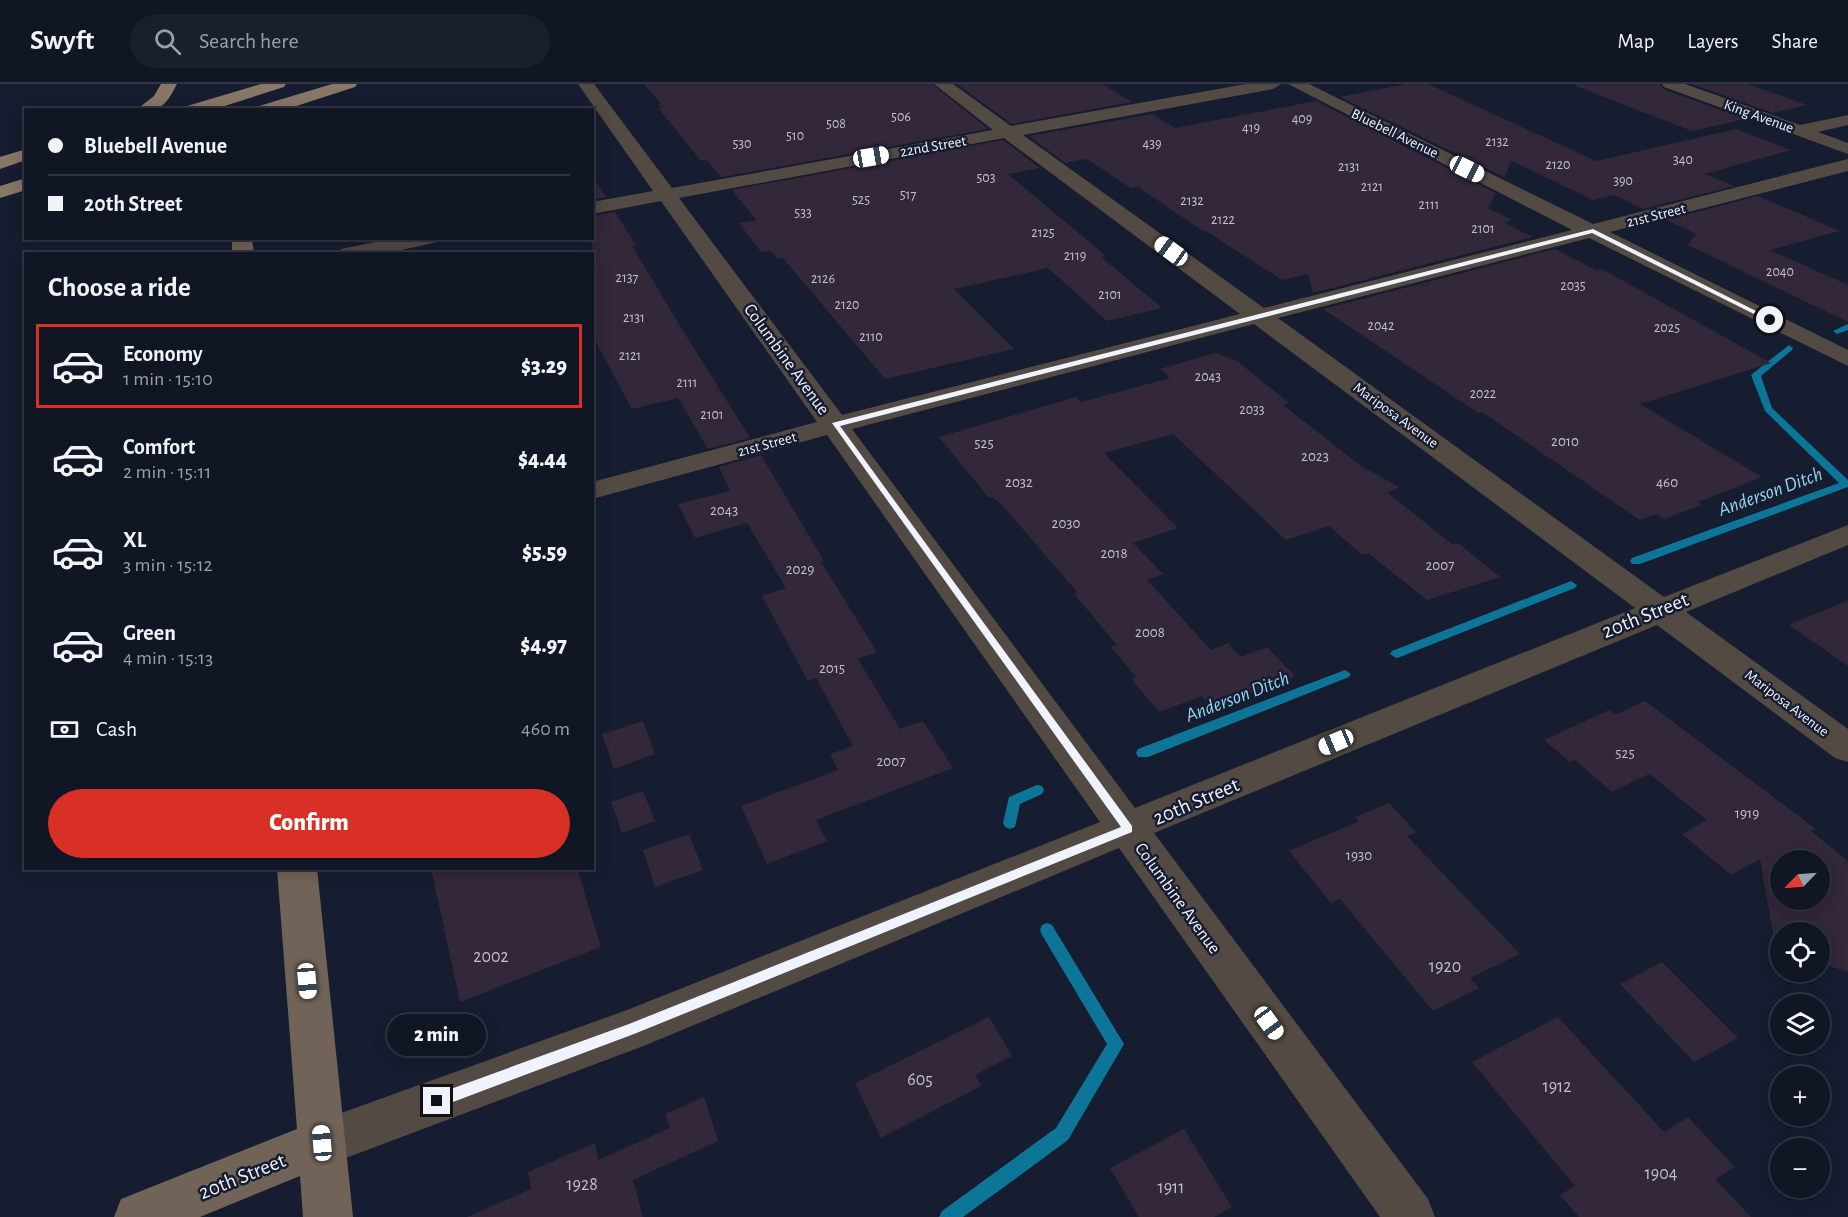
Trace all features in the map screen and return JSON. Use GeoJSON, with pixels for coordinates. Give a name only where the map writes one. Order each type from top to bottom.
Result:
{"type":"FeatureCollection","features":[{"type":"Feature","properties":{"kind":"main road"},"geometry":{"type":"LineString","coordinates":[[147,108],[160,99],[169,84]]}},
{"type":"Feature","properties":{"kind":"main road"},"geometry":{"type":"LineString","coordinates":[[241,100],[278,84]]}},
{"type":"Feature","properties":{"kind":"main road"},"geometry":{"type":"LineString","coordinates":[[198,108],[212,101],[274,97],[314,84]]}},
{"type":"Feature","properties":{"kind":"main road"},"geometry":{"type":"LineString","coordinates":[[271,108],[349,84]]}},
{"type":"Feature","properties":{"kind":"main road"},"geometry":{"type":"LineString","coordinates":[[0,163],[24,155]]}},
{"type":"Feature","properties":{"kind":"main road"},"geometry":{"type":"LineString","coordinates":[[0,168],[24,161]]}},
{"type":"Feature","properties":{"kind":"main road"},"geometry":{"type":"LineString","coordinates":[[0,192],[24,185]]}},
{"type":"Feature","properties":{"kind":"street","name":"Columbine Avenue"},"geometry":{"type":"LineString","coordinates":[[586,84],[1410,1217]]}},
{"type":"Feature","properties":{"kind":"street","name":"Mariposa Avenue"},"geometry":{"type":"LineString","coordinates":[[942,84],[1848,748]]}},
{"type":"Feature","properties":{"kind":"street","name":"22nd Street"},"geometry":{"type":"LineString","coordinates":[[594,208],[1273,84]]}},
{"type":"Feature","properties":{"kind":"street","name":"Bluebell Avenue"},"geometry":{"type":"LineString","coordinates":[[1296,84],[1848,359]]}},
{"type":"Feature","properties":{"kind":"street","name":"King Avenue"},"geometry":{"type":"LineString","coordinates":[[1670,84],[1848,149]]}},
{"type":"Feature","properties":{"kind":"street"},"geometry":{"type":"LineString","coordinates":[[1799,131],[1848,120]]}},
{"type":"Feature","properties":{"kind":"street","name":"21st Street"},"geometry":{"type":"LineString","coordinates":[[594,490],[835,425],[1848,165]]}},
{"type":"Feature","properties":{"kind":"street"},"geometry":{"type":"LineString","coordinates":[[359,252],[420,240]]}},
{"type":"Feature","properties":{"kind":"street","name":"20th Street"},"geometry":{"type":"LineString","coordinates":[[139,1217],[322,1143],[630,1030],[1848,534]]}},
{"type":"Feature","properties":{"kind":"street"},"geometry":{"type":"LineString","coordinates":[[297,870],[328,1217]]}},
{"type":"Feature","properties":{"kind":"building"},"geometry":{"type":"Polygon","coordinates":[[[644,84],[932,84],[988,129],[721,177],[707,160],[701,161],[659,109],[662,108],[658,104],[661,104],[644,84]]]}},
{"type":"Feature","properties":{"kind":"building"},"geometry":{"type":"Polygon","coordinates":[[[957,84],[1102,84],[1132,102],[1012,124],[957,84]]]}},
{"type":"Feature","properties":{"kind":"building"},"geometry":{"type":"Polygon","coordinates":[[[1406,84],[1428,84],[1596,161],[1736,129],[1791,150],[1705,174],[1734,186],[1643,209],[1614,195],[1593,200],[1512,161],[1504,177],[1340,97],[1406,84]]]}},
{"type":"Feature","properties":{"kind":"building"},"geometry":{"type":"Polygon","coordinates":[[[1577,84],[1660,84],[1663,89],[1745,119],[1692,131],[1576,86],[1577,84]]]}},
{"type":"Feature","properties":{"kind":"building"},"geometry":{"type":"Polygon","coordinates":[[[1692,84],[1748,84],[1807,105],[1773,113],[1692,84]]]}},
{"type":"Feature","properties":{"kind":"building"},"geometry":{"type":"Polygon","coordinates":[[[1316,101],[1496,193],[1488,208],[1512,220],[1506,222],[1509,225],[1533,237],[1313,293],[1308,274],[1282,280],[1138,187],[1131,188],[1087,159],[1065,163],[1029,136],[1152,114],[1175,128],[1316,101]]]}},
{"type":"Feature","properties":{"kind":"building"},"geometry":{"type":"Polygon","coordinates":[[[1003,140],[1040,168],[1008,174],[1106,256],[1101,257],[1162,308],[1107,321],[1048,268],[954,289],[1014,349],[885,379],[783,258],[778,259],[770,250],[761,252],[739,223],[756,220],[732,190],[1003,140]]]}},
{"type":"Feature","properties":{"kind":"building"},"geometry":{"type":"Polygon","coordinates":[[[594,179],[606,197],[594,200],[594,179]]]}},
{"type":"Feature","properties":{"kind":"building"},"geometry":{"type":"Polygon","coordinates":[[[1758,196],[1840,231],[1770,250],[1848,285],[1848,322],[1688,245],[1696,234],[1666,220],[1758,196]]]}},
{"type":"Feature","properties":{"kind":"building"},"geometry":{"type":"Polygon","coordinates":[[[615,212],[636,245],[632,246],[750,438],[708,449],[678,398],[632,409],[594,339],[592,240],[594,240],[594,216],[615,212]]]}},
{"type":"Feature","properties":{"kind":"building"},"geometry":{"type":"Polygon","coordinates":[[[1555,249],[1596,270],[1602,269],[1771,363],[1640,404],[1762,477],[1698,502],[1702,505],[1664,519],[1656,514],[1640,520],[1482,412],[1478,413],[1323,309],[1555,249]]]}},
{"type":"Feature","properties":{"kind":"building"},"geometry":{"type":"Polygon","coordinates":[[[1215,353],[1237,361],[1289,403],[1283,405],[1361,466],[1399,487],[1388,493],[1453,545],[1458,543],[1500,577],[1427,600],[1368,553],[1362,555],[1329,526],[1286,540],[1173,434],[1104,453],[1178,528],[1133,543],[1163,574],[1147,580],[1211,650],[1228,643],[1241,657],[1267,647],[1295,676],[1213,708],[1202,696],[1159,712],[1131,679],[1136,677],[1111,647],[1117,645],[1074,594],[1077,592],[1002,505],[992,497],[989,498],[939,437],[1076,397],[1081,402],[1170,378],[1160,369],[1215,353]]]}},
{"type":"Feature","properties":{"kind":"building"},"geometry":{"type":"Polygon","coordinates":[[[761,455],[824,561],[821,562],[877,652],[858,659],[900,729],[923,721],[953,768],[816,820],[827,841],[767,864],[741,806],[838,770],[830,754],[853,746],[816,678],[808,681],[762,596],[786,588],[747,523],[695,538],[678,504],[730,491],[719,467],[761,455]]]}},
{"type":"Feature","properties":{"kind":"building"},"geometry":{"type":"Polygon","coordinates":[[[1848,600],[1848,666],[1789,625],[1848,600]]]}},
{"type":"Feature","properties":{"kind":"building"},"geometry":{"type":"Polygon","coordinates":[[[1645,701],[1816,829],[1811,831],[1848,861],[1848,972],[1830,966],[1830,922],[1771,922],[1760,859],[1731,875],[1682,834],[1707,820],[1649,774],[1612,792],[1575,760],[1570,762],[1544,740],[1609,710],[1615,715],[1645,701]]]}},
{"type":"Feature","properties":{"kind":"building"},"geometry":{"type":"Polygon","coordinates":[[[643,721],[655,754],[614,769],[602,734],[643,721]]]}},
{"type":"Feature","properties":{"kind":"building"},"geometry":{"type":"Polygon","coordinates":[[[643,791],[655,821],[622,833],[611,802],[643,791]]]}},
{"type":"Feature","properties":{"kind":"building"},"geometry":{"type":"Polygon","coordinates":[[[1389,803],[1416,832],[1407,836],[1520,954],[1470,978],[1479,988],[1433,1011],[1340,899],[1331,903],[1289,851],[1359,821],[1355,817],[1389,803]]]}},
{"type":"Feature","properties":{"kind":"building"},"geometry":{"type":"Polygon","coordinates":[[[689,834],[703,870],[655,887],[643,850],[689,834]]]}},
{"type":"Feature","properties":{"kind":"building"},"geometry":{"type":"Polygon","coordinates":[[[431,870],[578,870],[601,947],[460,1002],[431,870]]]}},
{"type":"Feature","properties":{"kind":"building"},"geometry":{"type":"Polygon","coordinates":[[[1662,962],[1738,1038],[1694,1062],[1620,984],[1662,962]]]}},
{"type":"Feature","properties":{"kind":"building"},"geometry":{"type":"Polygon","coordinates":[[[989,1017],[1012,1056],[975,1075],[981,1086],[881,1138],[855,1083],[989,1017]]]}},
{"type":"Feature","properties":{"kind":"building"},"geometry":{"type":"Polygon","coordinates":[[[1558,1017],[1664,1132],[1688,1117],[1735,1167],[1715,1179],[1751,1217],[1579,1217],[1560,1195],[1575,1186],[1472,1062],[1558,1017]]]}},
{"type":"Feature","properties":{"kind":"building"},"geometry":{"type":"Polygon","coordinates":[[[704,1097],[718,1141],[633,1180],[643,1217],[467,1217],[531,1189],[528,1172],[595,1143],[598,1160],[670,1128],[665,1114],[704,1097]]]}},
{"type":"Feature","properties":{"kind":"building"},"geometry":{"type":"Polygon","coordinates":[[[1184,1129],[1232,1207],[1214,1217],[1139,1217],[1110,1168],[1184,1129]]]}},
{"type":"Feature","properties":{"kind":"waterway","name":"Anderson Ditch"},"geometry":{"type":"LineString","coordinates":[[1837,331],[1848,327]]}},
{"type":"Feature","properties":{"kind":"waterway","name":"Anderson Ditch"},"geometry":{"type":"LineString","coordinates":[[1636,561],[1846,484],[1768,409],[1756,375],[1789,348]]}},
{"type":"Feature","properties":{"kind":"waterway","name":"Anderson Ditch"},"geometry":{"type":"LineString","coordinates":[[1396,654],[1571,585]]}},
{"type":"Feature","properties":{"kind":"waterway","name":"Anderson Ditch"},"geometry":{"type":"LineString","coordinates":[[1143,753],[1345,674]]}},
{"type":"Feature","properties":{"kind":"waterway","name":"Anderson Ditch"},"geometry":{"type":"LineString","coordinates":[[1010,823],[1014,801],[1037,790]]}},
{"type":"Feature","properties":{"kind":"waterway","name":"Anderson Ditch"},"geometry":{"type":"LineString","coordinates":[[948,1217],[1062,1134],[1116,1044],[1047,930]]}},
{"type":"Feature","properties":{"kind":"route"},"geometry":{"type":"LineString","coordinates":[[437,1101],[630,1030],[1128,829],[835,425],[1593,231],[1770,320]]}}]}
